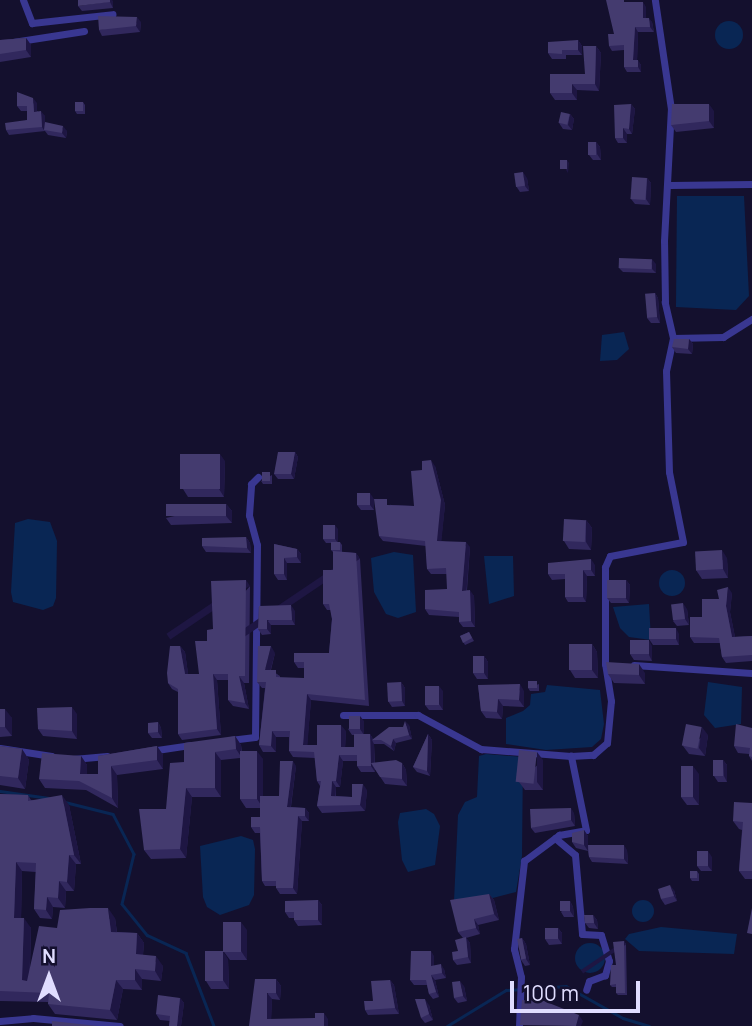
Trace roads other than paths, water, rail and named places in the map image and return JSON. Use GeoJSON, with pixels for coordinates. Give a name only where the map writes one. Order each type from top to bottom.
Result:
{"type":"FeatureCollection","features":[{"type":"Feature","properties":{"kind":"street"},"geometry":{"type":"LineString","coordinates":[[23,0],[32,23],[113,13]]}},
{"type":"Feature","properties":{"kind":"street"},"geometry":{"type":"LineString","coordinates":[[343,715],[418,715],[481,749],[571,756],[593,755],[607,743],[611,701],[605,664],[605,567],[610,556],[683,542],[669,472],[666,371],[673,338],[665,302],[671,109],[656,0]]}},
{"type":"Feature","properties":{"kind":"street"},"geometry":{"type":"LineString","coordinates":[[0,44],[84,31]]}},
{"type":"Feature","properties":{"kind":"street"},"geometry":{"type":"LineString","coordinates":[[670,185],[752,184]]}},
{"type":"Feature","properties":{"kind":"street"},"geometry":{"type":"LineString","coordinates":[[673,338],[723,337],[752,319]]}},
{"type":"Feature","properties":{"kind":"street"},"geometry":{"type":"LineString","coordinates":[[215,742],[255,737],[257,545],[248,515],[251,484],[258,477]]}},
{"type":"Feature","properties":{"kind":"street"},"geometry":{"type":"LineString","coordinates":[[605,664],[752,673]]}},
{"type":"Feature","properties":{"kind":"street"},"geometry":{"type":"LineString","coordinates":[[135,752],[201,744]]}},
{"type":"Feature","properties":{"kind":"street"},"geometry":{"type":"LineString","coordinates":[[0,748],[81,760],[121,754]]}},
{"type":"Feature","properties":{"kind":"street"},"geometry":{"type":"LineString","coordinates":[[519,1026],[521,977],[514,949],[524,861],[555,838],[586,830],[571,756]]}},
{"type":"Feature","properties":{"kind":"street"},"geometry":{"type":"LineString","coordinates":[[555,838],[575,855],[582,934],[601,935],[609,961],[605,975],[589,981],[586,990]]}},
{"type":"Feature","properties":{"kind":"street"},"geometry":{"type":"LineString","coordinates":[[0,1021],[120,1026]]}},
{"type":"Feature","properties":{"kind":"water"},"geometry":{"type":"Polygon","coordinates":[[[729,21],[739,25],[743,35],[739,45],[729,49],[719,45],[715,35],[719,25],[729,21]]]}},
{"type":"Feature","properties":{"kind":"water"},"geometry":{"type":"Polygon","coordinates":[[[677,196],[744,196],[749,296],[736,310],[676,307],[677,196]]]}},
{"type":"Feature","properties":{"kind":"water"},"geometry":{"type":"Polygon","coordinates":[[[624,332],[629,349],[617,360],[600,361],[602,335],[624,332]]]}},
{"type":"Feature","properties":{"kind":"water"},"geometry":{"type":"Polygon","coordinates":[[[28,519],[50,522],[57,541],[56,598],[53,606],[43,610],[13,602],[11,592],[15,523],[28,519]]]}},
{"type":"Feature","properties":{"kind":"water"},"geometry":{"type":"Polygon","coordinates":[[[394,552],[413,555],[416,612],[398,618],[386,614],[374,592],[371,558],[394,552]]]}},
{"type":"Feature","properties":{"kind":"water"},"geometry":{"type":"Polygon","coordinates":[[[484,556],[513,556],[514,596],[489,604],[484,556]]]}},
{"type":"Feature","properties":{"kind":"water"},"geometry":{"type":"Polygon","coordinates":[[[672,570],[681,574],[685,583],[681,592],[672,596],[663,592],[659,583],[663,574],[672,570]]]}},
{"type":"Feature","properties":{"kind":"water"},"geometry":{"type":"Polygon","coordinates":[[[649,604],[651,640],[629,637],[620,628],[613,607],[649,604]]]}},
{"type":"Feature","properties":{"kind":"water"},"geometry":{"type":"Polygon","coordinates":[[[708,682],[742,687],[741,724],[715,728],[704,715],[708,682]]]}},
{"type":"Feature","properties":{"kind":"water"},"geometry":{"type":"Polygon","coordinates":[[[547,685],[600,690],[604,724],[601,739],[592,747],[546,750],[506,744],[506,718],[523,711],[530,705],[531,694],[545,692],[547,685]]]}},
{"type":"Feature","properties":{"kind":"water"},"geometry":{"type":"Polygon","coordinates":[[[486,754],[523,757],[522,856],[516,892],[470,904],[454,901],[458,815],[465,802],[477,797],[479,756],[486,754]]]}},
{"type":"Feature","properties":{"kind":"water"},"geometry":{"type":"Polygon","coordinates":[[[426,809],[434,814],[440,826],[435,865],[408,872],[402,860],[398,822],[400,813],[426,809]]]}},
{"type":"Feature","properties":{"kind":"water"},"geometry":{"type":"Polygon","coordinates":[[[241,836],[253,840],[255,849],[254,895],[249,905],[220,915],[207,907],[203,897],[200,846],[241,836]]]}},
{"type":"Feature","properties":{"kind":"water"},"geometry":{"type":"Polygon","coordinates":[[[639,900],[647,900],[654,907],[654,915],[647,922],[639,922],[632,915],[632,907],[639,900]]]}},
{"type":"Feature","properties":{"kind":"water"},"geometry":{"type":"Polygon","coordinates":[[[661,927],[737,934],[734,954],[639,951],[625,939],[629,934],[661,927]]]}},
{"type":"Feature","properties":{"kind":"water"},"geometry":{"type":"Polygon","coordinates":[[[590,943],[600,948],[605,958],[600,968],[590,973],[580,968],[575,958],[580,948],[590,943]]]}},
{"type":"Feature","properties":{"kind":"waterway"},"geometry":{"type":"LineString","coordinates":[[0,791],[49,798]]}},
{"type":"Feature","properties":{"kind":"waterway"},"geometry":{"type":"LineString","coordinates":[[65,802],[113,814],[134,854],[122,904],[147,935],[186,953],[214,1026]]}},
{"type":"Feature","properties":{"kind":"waterway"},"geometry":{"type":"LineString","coordinates":[[447,1026],[506,990],[566,986],[623,1018],[649,1026]]}}]}
